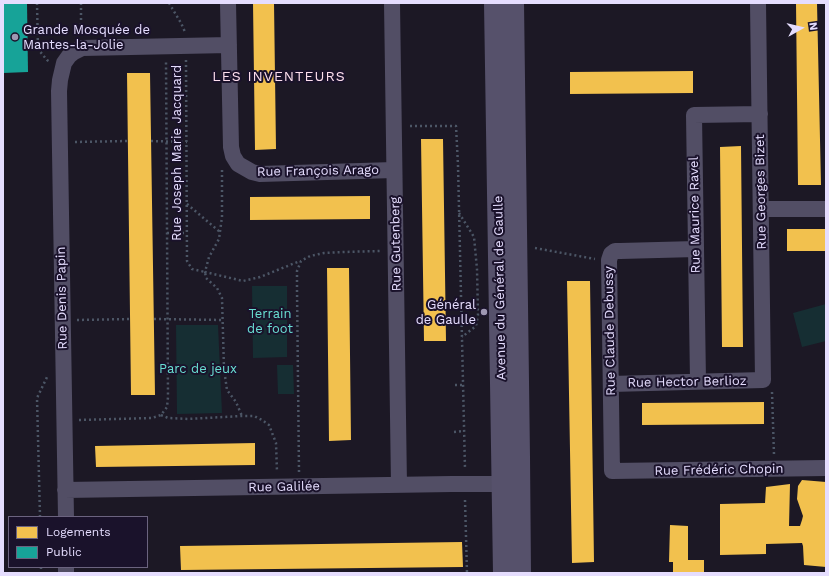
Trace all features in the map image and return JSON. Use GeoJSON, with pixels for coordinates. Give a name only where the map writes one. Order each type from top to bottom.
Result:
{"type":"FeatureCollection","features":[{"type":"Feature","properties":{"kind":"main road","name":"Avenue du Général de Gaulle"},"geometry":{"type":"LineString","coordinates":[[495,3],[504,573]]}},
{"type":"Feature","properties":{"kind":"main road","name":"Avenue du Général de Gaulle"},"geometry":{"type":"LineString","coordinates":[[513,3],[520,573]]}},
{"type":"Feature","properties":{"kind":"street"},"geometry":{"type":"LineString","coordinates":[[228,3],[230,137],[233,156]]}},
{"type":"Feature","properties":{"kind":"street","name":"Rue Gutenberg"},"geometry":{"type":"LineString","coordinates":[[392,3],[399,485]]}},
{"type":"Feature","properties":{"kind":"street","name":"Rue Georges Bizet"},"geometry":{"type":"LineString","coordinates":[[758,3],[763,380]]}},
{"type":"Feature","properties":{"kind":"street"},"geometry":{"type":"LineString","coordinates":[[61,75],[64,63],[69,56],[82,48],[229,45]]}},
{"type":"Feature","properties":{"kind":"street","name":"Rue Denis Papin"},"geometry":{"type":"LineString","coordinates":[[61,75],[59,91],[66,516]]}},
{"type":"Feature","properties":{"kind":"street","name":"Rue Maurice Ravel"},"geometry":{"type":"LineString","coordinates":[[698,382],[694,115],[760,114]]}},
{"type":"Feature","properties":{"kind":"street","name":"Rue François Arago"},"geometry":{"type":"LineString","coordinates":[[233,156],[238,164],[244,168],[260,174],[394,170]]}},
{"type":"Feature","properties":{"kind":"street"},"geometry":{"type":"LineString","coordinates":[[761,210],[826,209]]}},
{"type":"Feature","properties":{"kind":"street","name":"Rue Claude Debussy"},"geometry":{"type":"LineString","coordinates":[[612,471],[609,260],[611,254],[615,251],[696,249]]}},
{"type":"Feature","properties":{"kind":"street","name":"Rue Hector Berlioz"},"geometry":{"type":"LineString","coordinates":[[611,384],[763,380]]}},
{"type":"Feature","properties":{"kind":"street","name":"Rue Frédéric Chopin"},"geometry":{"type":"LineString","coordinates":[[612,471],[826,468]]}},
{"type":"Feature","properties":{"kind":"street","name":"Rue Galilée"},"geometry":{"type":"LineString","coordinates":[[65,490],[503,484]]}},
{"type":"Feature","properties":{"kind":"path"},"geometry":{"type":"LineString","coordinates":[[37,3],[38,49],[61,75]]}},
{"type":"Feature","properties":{"kind":"path"},"geometry":{"type":"LineString","coordinates":[[81,3],[82,48]]}},
{"type":"Feature","properties":{"kind":"path","name":"Rue Joseph Marie Jacquard"},"geometry":{"type":"LineString","coordinates":[[170,3],[186,35],[187,261],[192,269],[205,272]]}},
{"type":"Feature","properties":{"kind":"path"},"geometry":{"type":"LineString","coordinates":[[64,421],[152,418],[161,415],[167,407],[168,319],[166,46]]}},
{"type":"Feature","properties":{"kind":"path"},"geometry":{"type":"LineString","coordinates":[[394,126],[456,126],[467,573]]}},
{"type":"Feature","properties":{"kind":"path"},"geometry":{"type":"LineString","coordinates":[[60,142],[128,141]]}},
{"type":"Feature","properties":{"kind":"path"},"geometry":{"type":"LineString","coordinates":[[151,142],[187,142]]}},
{"type":"Feature","properties":{"kind":"path"},"geometry":{"type":"LineString","coordinates":[[233,156],[223,162],[222,217],[219,239],[209,257],[205,272],[206,278],[217,288],[222,298],[224,369],[227,390],[236,402],[242,416]]}},
{"type":"Feature","properties":{"kind":"path"},"geometry":{"type":"LineString","coordinates":[[187,204],[220,232]]}},
{"type":"Feature","properties":{"kind":"path"},"geometry":{"type":"LineString","coordinates":[[459,212],[474,237],[478,284],[478,315],[476,326],[462,338]]}},
{"type":"Feature","properties":{"kind":"path"},"geometry":{"type":"LineString","coordinates":[[167,233],[187,233]]}},
{"type":"Feature","properties":{"kind":"path"},"geometry":{"type":"LineString","coordinates":[[517,247],[540,249],[609,260]]}},
{"type":"Feature","properties":{"kind":"path"},"geometry":{"type":"LineString","coordinates":[[205,272],[243,281],[260,277],[310,256],[324,253],[396,251]]}},
{"type":"Feature","properties":{"kind":"path"},"geometry":{"type":"LineString","coordinates":[[299,486],[297,271],[301,261]]}},
{"type":"Feature","properties":{"kind":"path"},"geometry":{"type":"LineString","coordinates":[[63,319],[131,320]]}},
{"type":"Feature","properties":{"kind":"path"},"geometry":{"type":"LineString","coordinates":[[154,319],[223,320]]}},
{"type":"Feature","properties":{"kind":"path"},"geometry":{"type":"LineString","coordinates":[[763,380],[772,390],[774,469]]}},
{"type":"Feature","properties":{"kind":"path"},"geometry":{"type":"LineString","coordinates":[[455,385],[462,385]]}},
{"type":"Feature","properties":{"kind":"path"},"geometry":{"type":"LineString","coordinates":[[161,415],[168,418],[188,419],[254,416],[269,424],[276,443],[277,487]]}},
{"type":"Feature","properties":{"kind":"path"},"geometry":{"type":"LineString","coordinates":[[454,432],[464,431]]}},
{"type":"Feature","properties":{"kind":"green space","name":"Terrain de foot"},"geometry":{"type":"Polygon","coordinates":[[[252,286],[287,286],[287,357],[253,358],[252,286]]]}},
{"type":"Feature","properties":{"kind":"green space"},"geometry":{"type":"Polygon","coordinates":[[[826,304],[826,341],[802,347],[793,313],[826,304]]]}},
{"type":"Feature","properties":{"kind":"green space","name":"Parc de jeux"},"geometry":{"type":"Polygon","coordinates":[[[176,325],[218,325],[222,413],[177,414],[176,325]]]}},
{"type":"Feature","properties":{"kind":"green space"},"geometry":{"type":"Polygon","coordinates":[[[277,365],[293,365],[294,394],[278,394],[277,365]]]}},
{"type":"Feature","properties":{"kind":"building: Logements"},"geometry":{"type":"Polygon","coordinates":[[[253,3],[274,3],[276,149],[255,150],[253,3]]]}},
{"type":"Feature","properties":{"kind":"building: Logements"},"geometry":{"type":"Polygon","coordinates":[[[796,3],[817,3],[821,185],[798,185],[796,3]]]}},
{"type":"Feature","properties":{"kind":"building: Logements"},"geometry":{"type":"Polygon","coordinates":[[[693,71],[693,93],[570,94],[570,72],[693,71]]]}},
{"type":"Feature","properties":{"kind":"building: Logements"},"geometry":{"type":"Polygon","coordinates":[[[127,73],[150,73],[155,395],[131,395],[127,73]]]}},
{"type":"Feature","properties":{"kind":"building: Logements"},"geometry":{"type":"Polygon","coordinates":[[[421,139],[443,139],[446,341],[424,341],[421,139]]]}},
{"type":"Feature","properties":{"kind":"building: Logements"},"geometry":{"type":"Polygon","coordinates":[[[741,146],[743,347],[722,347],[720,147],[741,146]]]}},
{"type":"Feature","properties":{"kind":"building: Logements"},"geometry":{"type":"Polygon","coordinates":[[[370,196],[370,219],[250,220],[250,197],[370,196]]]}},
{"type":"Feature","properties":{"kind":"building: Logements"},"geometry":{"type":"Polygon","coordinates":[[[787,229],[826,229],[826,251],[787,251],[787,229]]]}},
{"type":"Feature","properties":{"kind":"building: Logements"},"geometry":{"type":"Polygon","coordinates":[[[327,268],[349,268],[351,440],[329,441],[327,268]]]}},
{"type":"Feature","properties":{"kind":"building: Logements"},"geometry":{"type":"Polygon","coordinates":[[[567,281],[590,281],[594,562],[572,563],[567,281]]]}},
{"type":"Feature","properties":{"kind":"building: Logements"},"geometry":{"type":"Polygon","coordinates":[[[764,402],[764,424],[642,425],[642,403],[764,402]]]}},
{"type":"Feature","properties":{"kind":"building: Logements"},"geometry":{"type":"Polygon","coordinates":[[[255,443],[255,465],[96,467],[95,446],[255,443]]]}},
{"type":"Feature","properties":{"kind":"building: Logements"},"geometry":{"type":"Polygon","coordinates":[[[802,480],[826,482],[826,567],[804,565],[802,543],[766,544],[766,554],[720,555],[720,504],[765,503],[766,487],[790,484],[789,526],[800,526],[803,516],[797,499],[798,486],[802,480]]]}},
{"type":"Feature","properties":{"kind":"building: Logements"},"geometry":{"type":"Polygon","coordinates":[[[670,525],[688,526],[688,560],[704,560],[704,573],[673,573],[673,562],[669,562],[670,525]]]}},
{"type":"Feature","properties":{"kind":"building: Logements"},"geometry":{"type":"Polygon","coordinates":[[[462,542],[463,567],[181,570],[180,546],[462,542]]]}},
{"type":"Feature","properties":{"kind":"building: Public","name":"Grande Mosquée de Mantes-la-Jolie"},"geometry":{"type":"Polygon","coordinates":[[[3,3],[27,3],[28,72],[3,73],[3,3]]]}},
{"type":"Feature","properties":{"kind":"place","name":"Grande Mosquée de Mantes-la-Jolie"},"geometry":{"type":"Point","coordinates":[15,37]}},
{"type":"Feature","properties":{"kind":"place","name":"Général de Gaulle"},"geometry":{"type":"Point","coordinates":[484,312]}},
{"type":"Feature","properties":{"kind":"district","name":"LES INVENTEURS"},"geometry":{"type":"Point","coordinates":[279,77]}}]}
